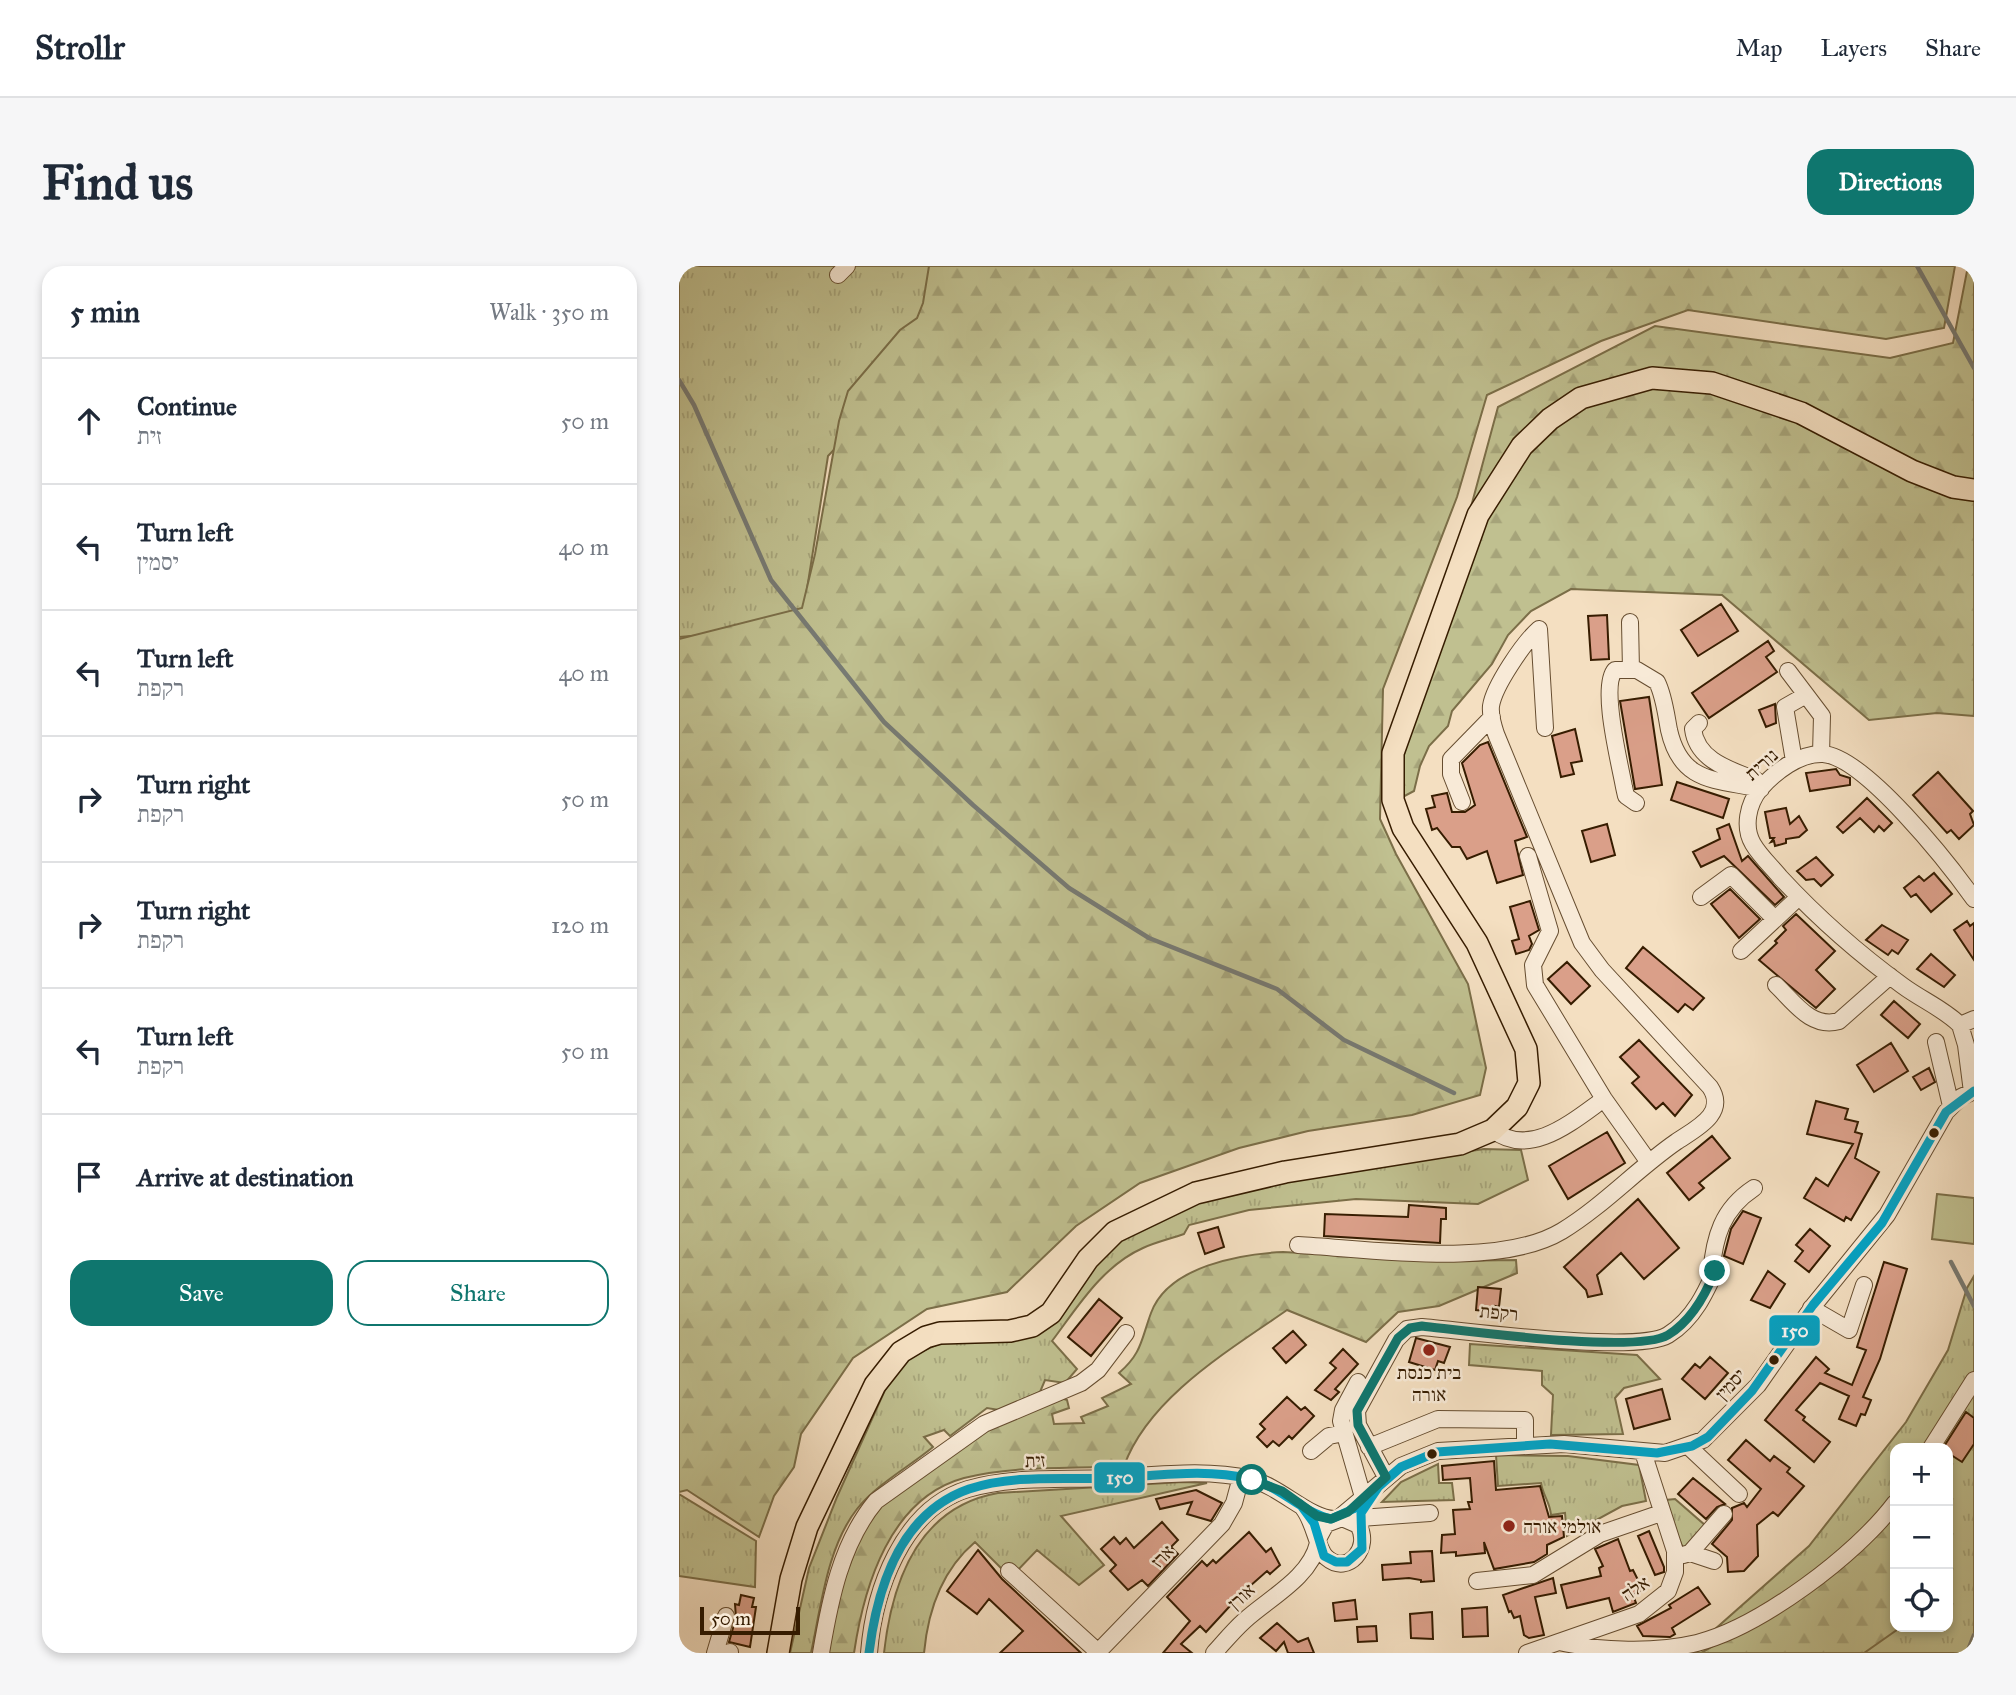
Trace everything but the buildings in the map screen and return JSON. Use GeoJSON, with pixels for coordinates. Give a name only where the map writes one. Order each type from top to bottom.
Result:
{"type":"FeatureCollection","features":[{"type":"Feature","properties":{"kind":"main road"},"geometry":{"type":"LineString","coordinates":[[778,1653],[791,1579],[807,1527],[876,1385],[901,1352],[926,1337],[940,1334],[1010,1331],[1033,1326],[1051,1313],[1088,1259],[1108,1238],[1139,1219],[1196,1193],[1297,1170],[1460,1144],[1493,1130],[1517,1107],[1526,1091],[1530,1072],[1526,1049],[1477,943],[1403,828],[1394,800],[1391,774],[1393,753],[1479,515],[1522,446],[1550,419],[1581,398],[1652,378],[1700,382],[1801,413],[1912,471],[1953,487],[1974,490]]}},
{"type":"Feature","properties":{"kind":"street"},"geometry":{"type":"LineString","coordinates":[[1630,622],[1631,670]]}},
{"type":"Feature","properties":{"kind":"street"},"geometry":{"type":"LineString","coordinates":[[1298,1245],[1467,1253],[1518,1247],[1563,1231],[1648,1161],[1709,1119],[1716,1105],[1714,1094],[1587,951],[1492,717],[1495,694],[1527,641],[1539,629],[1545,728]]}},
{"type":"Feature","properties":{"kind":"street"},"geometry":{"type":"LineString","coordinates":[[1636,803],[1626,796],[1623,787],[1608,686],[1615,670],[1631,670],[1651,676],[1657,682],[1672,739],[1696,775],[1711,781],[1763,786]]}},
{"type":"Feature","properties":{"kind":"street"},"geometry":{"type":"LineString","coordinates":[[1788,671],[1822,716],[1821,754],[1849,764],[1874,784],[1974,899]]}},
{"type":"Feature","properties":{"kind":"street"},"geometry":{"type":"LineString","coordinates":[[1794,761],[1785,707],[1806,695]]}},
{"type":"Feature","properties":{"kind":"street"},"geometry":{"type":"LineString","coordinates":[[1462,802],[1451,775],[1451,759],[1492,717]]}},
{"type":"Feature","properties":{"kind":"street"},"geometry":{"type":"LineString","coordinates":[[1699,723],[1693,729],[1694,736],[1708,757],[1763,786]]}},
{"type":"Feature","properties":{"kind":"street","name":"נורית"},"geometry":{"type":"LineString","coordinates":[[1821,754],[1794,761],[1763,786],[1749,814],[1751,840],[1799,897],[1890,976],[1967,1022],[1966,1045],[1973,1091]]}},
{"type":"Feature","properties":{"kind":"street"},"geometry":{"type":"LineString","coordinates":[[1528,856],[1550,931],[1534,965],[1535,985],[1604,1099],[1648,1161]]}},
{"type":"Feature","properties":{"kind":"street"},"geometry":{"type":"LineString","coordinates":[[1701,897],[1731,875],[1776,919]]}},
{"type":"Feature","properties":{"kind":"street"},"geometry":{"type":"LineString","coordinates":[[1741,951],[1799,897]]}},
{"type":"Feature","properties":{"kind":"street"},"geometry":{"type":"LineString","coordinates":[[1776,985],[1812,1020],[1831,1024],[1839,1021],[1890,976]]}},
{"type":"Feature","properties":{"kind":"street"},"geometry":{"type":"LineString","coordinates":[[1936,1042],[1951,1106]]}},
{"type":"Feature","properties":{"kind":"street","name":"יסמין"},"geometry":{"type":"LineString","coordinates":[[1337,1518],[1386,1477],[1410,1461],[1438,1451],[1525,1445],[1583,1445],[1665,1452],[1689,1447],[1709,1436],[1749,1396],[1811,1308],[1890,1211],[1938,1123],[1951,1106],[1973,1091]]}},
{"type":"Feature","properties":{"kind":"street"},"geometry":{"type":"LineString","coordinates":[[1493,1130],[1513,1141],[1538,1138],[1563,1128],[1604,1099]]}},
{"type":"Feature","properties":{"kind":"street"},"geometry":{"type":"LineString","coordinates":[[1710,1283],[1712,1255],[1725,1216],[1737,1199],[1754,1188]]}},
{"type":"Feature","properties":{"kind":"street","name":"רקפת"},"geometry":{"type":"LineString","coordinates":[[1386,1477],[1358,1425],[1360,1403],[1396,1340],[1410,1328],[1422,1326],[1596,1342],[1653,1341],[1668,1335],[1697,1307],[1718,1265]]}},
{"type":"Feature","properties":{"kind":"street"},"geometry":{"type":"LineString","coordinates":[[1811,1308],[1849,1330],[1864,1285]]}},
{"type":"Feature","properties":{"kind":"street"},"geometry":{"type":"LineString","coordinates":[[821,1653],[840,1567],[868,1510],[876,1501],[984,1424],[1081,1383],[1098,1370],[1126,1333]]}},
{"type":"Feature","properties":{"kind":"street"},"geometry":{"type":"LineString","coordinates":[[1934,1443],[1974,1380]]}},
{"type":"Feature","properties":{"kind":"street"},"geometry":{"type":"LineString","coordinates":[[1358,1382],[1341,1415],[1363,1497]]}},
{"type":"Feature","properties":{"kind":"street"},"geometry":{"type":"LineString","coordinates":[[1369,1447],[1438,1419],[1525,1420],[1525,1445]]}},
{"type":"Feature","properties":{"kind":"street"},"geometry":{"type":"LineString","coordinates":[[1311,1451],[1329,1436],[1344,1433]]}},
{"type":"Feature","properties":{"kind":"street"},"geometry":{"type":"LineString","coordinates":[[1689,1447],[1739,1494]]}},
{"type":"Feature","properties":{"kind":"street"},"geometry":{"type":"LineString","coordinates":[[1643,1452],[1661,1513],[1683,1555]]}},
{"type":"Feature","properties":{"kind":"street","name":"זית"},"geometry":{"type":"LineString","coordinates":[[869,1653],[880,1594],[900,1548],[930,1510],[946,1498],[967,1489],[1012,1481],[1207,1475],[1241,1477],[1272,1486],[1317,1516],[1337,1518]]}},
{"type":"Feature","properties":{"kind":"street","name":"ארז"},"geometry":{"type":"LineString","coordinates":[[1097,1652],[1222,1524],[1234,1503],[1241,1477]]}},
{"type":"Feature","properties":{"kind":"street","name":"יסמין"},"geometry":{"type":"LineString","coordinates":[[1360,1523],[1369,1499],[1386,1477]]}},
{"type":"Feature","properties":{"kind":"street"},"geometry":{"type":"LineString","coordinates":[[1300,1503],[1311,1519],[1324,1556],[1336,1562],[1350,1561],[1360,1552],[1363,1538],[1360,1523]]}},
{"type":"Feature","properties":{"kind":"street"},"geometry":{"type":"LineString","coordinates":[[1559,1642],[1643,1649],[1688,1649],[1732,1630],[1795,1592],[1863,1539],[1892,1506]]}},
{"type":"Feature","properties":{"kind":"street"},"geometry":{"type":"LineString","coordinates":[[1318,1541],[1323,1527],[1337,1518],[1360,1523],[1430,1513]]}},
{"type":"Feature","properties":{"kind":"street"},"geometry":{"type":"LineString","coordinates":[[1477,1581],[1533,1574],[1600,1534],[1661,1513]]}},
{"type":"Feature","properties":{"kind":"street"},"geometry":{"type":"LineString","coordinates":[[1683,1555],[1724,1514]]}},
{"type":"Feature","properties":{"kind":"street","name":"אורן"},"geometry":{"type":"LineString","coordinates":[[1214,1653],[1242,1623],[1300,1574],[1314,1557],[1318,1541]]}},
{"type":"Feature","properties":{"kind":"street"},"geometry":{"type":"LineString","coordinates":[[1683,1555],[1714,1560]]}},
{"type":"Feature","properties":{"kind":"street","name":"אלה"},"geometry":{"type":"LineString","coordinates":[[1527,1653],[1625,1620],[1651,1607],[1673,1581],[1683,1555]]}},
{"type":"Feature","properties":{"kind":"street","name":"אורן"},"geometry":{"type":"LineString","coordinates":[[1300,1574],[1336,1562]]}},
{"type":"Feature","properties":{"kind":"street"},"geometry":{"type":"LineString","coordinates":[[1009,1571],[1097,1652]]}},
{"type":"Feature","properties":{"kind":"street"},"geometry":{"type":"LineString","coordinates":[[725,1653],[726,1616]]}},
{"type":"Feature","properties":{"kind":"green space"},"geometry":{"type":"Polygon","coordinates":[[[679,266],[970,266],[949,328],[828,456],[801,627],[679,637],[679,266]]]}},
{"type":"Feature","properties":{"kind":"green space"},"geometry":{"type":"Polygon","coordinates":[[[929,266],[1955,266],[1944,328],[1886,339],[1688,310],[1601,341],[1487,395],[1457,497],[1383,689],[1380,819],[1396,854],[1468,984],[1486,1068],[1480,1095],[1412,1115],[1308,1131],[1239,1148],[1140,1183],[1076,1226],[1007,1292],[927,1309],[853,1358],[801,1434],[794,1467],[774,1496],[759,1537],[687,1490],[679,1492],[679,639],[802,608],[815,554],[839,421],[848,391],[900,330],[917,318],[923,303],[929,266]]]}},
{"type":"Feature","properties":{"kind":"green space"},"geometry":{"type":"Polygon","coordinates":[[[1968,266],[1974,266],[1974,716],[1937,713],[1869,720],[1722,595],[1571,589],[1531,611],[1508,635],[1492,664],[1452,711],[1448,726],[1429,746],[1420,766],[1414,791],[1399,799],[1403,758],[1498,407],[1655,326],[1890,358],[1953,343],[1968,266]]]}},
{"type":"Feature","properties":{"kind":"green space"},"geometry":{"type":"Polygon","coordinates":[[[1484,1149],[1521,1150],[1528,1180],[1478,1204],[1356,1199],[1249,1210],[1189,1225],[1184,1234],[1143,1248],[1115,1265],[1091,1289],[1052,1341],[1077,1369],[1065,1383],[1045,1380],[1040,1392],[999,1410],[987,1408],[950,1436],[944,1430],[924,1437],[933,1447],[884,1484],[857,1509],[847,1524],[832,1559],[811,1653],[790,1653],[809,1568],[837,1497],[885,1390],[909,1357],[943,1342],[1006,1339],[1127,1236],[1190,1204],[1284,1179],[1484,1149]]]}},
{"type":"Feature","properties":{"kind":"green space"},"geometry":{"type":"Polygon","coordinates":[[[1937,1194],[1974,1198],[1974,1244],[1932,1239],[1937,1194]]]}},
{"type":"Feature","properties":{"kind":"green space"},"geometry":{"type":"Polygon","coordinates":[[[1283,1252],[1447,1261],[1516,1260],[1517,1273],[1439,1306],[1398,1312],[1366,1342],[1287,1310],[1193,1377],[1172,1397],[1152,1418],[1136,1441],[1124,1466],[1003,1471],[964,1478],[938,1489],[917,1504],[899,1524],[885,1548],[865,1600],[854,1653],[826,1653],[834,1607],[863,1529],[880,1504],[976,1435],[1061,1398],[1067,1400],[1069,1408],[1052,1414],[1054,1424],[1084,1423],[1081,1417],[1108,1406],[1102,1398],[1131,1384],[1119,1373],[1137,1352],[1151,1313],[1160,1297],[1173,1284],[1189,1274],[1227,1260],[1283,1252]]]}},
{"type":"Feature","properties":{"kind":"green space"},"geometry":{"type":"Polygon","coordinates":[[[1974,1276],[1974,1653],[1688,1653],[1809,1546],[1906,1422],[1948,1350],[1967,1288],[1974,1276]]]}},
{"type":"Feature","properties":{"kind":"green space"},"geometry":{"type":"Polygon","coordinates":[[[1470,1344],[1637,1355],[1660,1379],[1624,1388],[1615,1398],[1623,1434],[1551,1435],[1553,1395],[1542,1385],[1542,1371],[1469,1365],[1470,1344]]]}},
{"type":"Feature","properties":{"kind":"green space"},"geometry":{"type":"Polygon","coordinates":[[[1496,1455],[1568,1456],[1639,1465],[1646,1501],[1622,1506],[1567,1536],[1565,1513],[1551,1515],[1541,1483],[1498,1486],[1496,1455]]]}},
{"type":"Feature","properties":{"kind":"green space"},"geometry":{"type":"Polygon","coordinates":[[[1438,1464],[1439,1483],[1452,1483],[1454,1500],[1382,1502],[1401,1482],[1438,1464]]]}},
{"type":"Feature","properties":{"kind":"green space"},"geometry":{"type":"Polygon","coordinates":[[[1183,1482],[1207,1483],[1061,1516],[1104,1565],[1079,1585],[1037,1550],[1017,1571],[1007,1564],[1002,1569],[975,1542],[963,1553],[945,1578],[933,1606],[924,1653],[884,1653],[894,1600],[903,1574],[914,1551],[929,1531],[948,1514],[971,1501],[998,1493],[1183,1482]]]}},
{"type":"Feature","properties":{"kind":"green space"},"geometry":{"type":"Polygon","coordinates":[[[679,1494],[756,1541],[755,1587],[679,1576],[679,1494]]]}},
{"type":"Feature","properties":{"kind":"green space"},"geometry":{"type":"Polygon","coordinates":[[[1675,1499],[1706,1526],[1688,1549],[1683,1548],[1667,1512],[1666,1500],[1675,1499]]]}},
{"type":"Feature","properties":{"kind":"green space"},"geometry":{"type":"Polygon","coordinates":[[[1890,1505],[1890,1632],[1894,1632],[1864,1653],[1701,1653],[1762,1618],[1890,1505]]]}},
{"type":"Feature","properties":{"kind":"waterway"},"geometry":{"type":"LineString","coordinates":[[1917,266],[1974,368]]}},
{"type":"Feature","properties":{"kind":"waterway"},"geometry":{"type":"LineString","coordinates":[[679,380],[694,405],[771,580],[884,722],[973,805],[1069,888],[1149,938],[1277,989],[1344,1040],[1454,1093]]}},
{"type":"Feature","properties":{"kind":"waterway"},"geometry":{"type":"LineString","coordinates":[[1951,1262],[1974,1306]]}},
{"type":"Feature","properties":{"kind":"waterway"},"geometry":{"type":"LineString","coordinates":[[1967,1653],[1974,1635]]}},
{"type":"Feature","properties":{"kind":"transit line","name":"150"},"geometry":{"type":"LineString","coordinates":[[869,1653],[878,1603],[886,1579],[909,1534],[925,1516],[945,1500],[986,1484],[1040,1479],[1216,1474],[1261,1482],[1310,1511],[1331,1519],[1353,1509],[1401,1467],[1437,1452],[1550,1444],[1657,1453],[1692,1446],[1708,1437],[1752,1391],[1813,1305],[1882,1223],[1946,1112],[1974,1091]]}},
{"type":"Feature","properties":{"kind":"transit line","name":"150"},"geometry":{"type":"LineString","coordinates":[[1300,1504],[1314,1523],[1324,1556],[1336,1562],[1347,1562],[1362,1549],[1361,1513],[1383,1480]]}},
{"type":"Feature","properties":{"kind":"place","name":"בית כנסת אורה"},"geometry":{"type":"Point","coordinates":[1429,1350]}},
{"type":"Feature","properties":{"kind":"place","name":"אולמי אורה"},"geometry":{"type":"Point","coordinates":[1509,1526]}},
{"type":"Feature","properties":{"kind":"route"},"geometry":{"type":"LineString","coordinates":[[1252,1480],[1282,1491],[1317,1516],[1331,1519],[1339,1518],[1348,1512],[1386,1477],[1358,1425],[1357,1411],[1396,1340],[1410,1328],[1422,1326],[1596,1342],[1653,1341],[1668,1335],[1693,1312],[1715,1271]]}}]}
